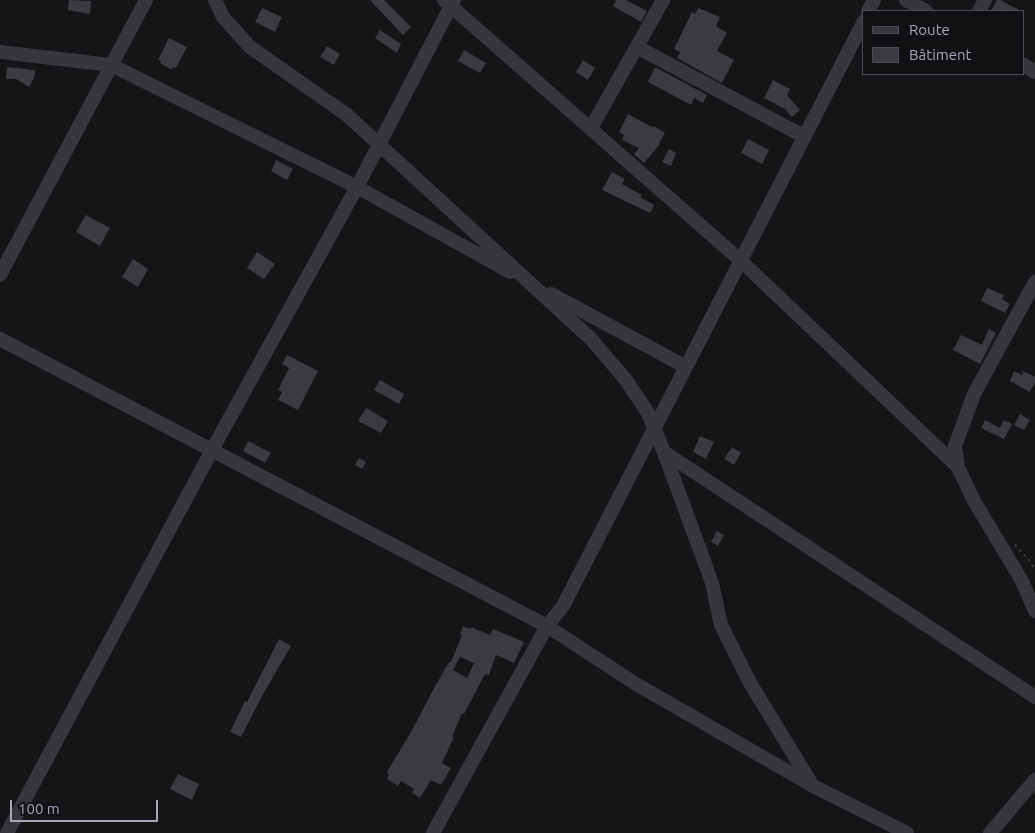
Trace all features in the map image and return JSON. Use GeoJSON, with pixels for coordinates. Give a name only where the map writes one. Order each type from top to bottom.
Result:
{"type":"FeatureCollection","features":[{"type":"Feature","properties":{"kind":"street"},"geometry":{"type":"LineString","coordinates":[[0,276],[146,0]]}},
{"type":"Feature","properties":{"kind":"street"},"geometry":{"type":"LineString","coordinates":[[215,0],[222,17],[250,47],[347,115],[591,339],[620,374],[648,413],[664,452],[712,582],[721,625],[750,683],[813,786]]}},
{"type":"Feature","properties":{"kind":"street"},"geometry":{"type":"LineString","coordinates":[[591,128],[664,0]]}},
{"type":"Feature","properties":{"kind":"street"},"geometry":{"type":"LineString","coordinates":[[906,0],[924,10]]}},
{"type":"Feature","properties":{"kind":"street"},"geometry":{"type":"LineString","coordinates":[[7,833],[212,450],[357,187],[450,2],[740,260],[958,467]]}},
{"type":"Feature","properties":{"kind":"street"},"geometry":{"type":"LineString","coordinates":[[433,833],[547,626],[563,606],[862,24]]}},
{"type":"Feature","properties":{"kind":"street"},"geometry":{"type":"LineString","coordinates":[[637,47],[805,137]]}},
{"type":"Feature","properties":{"kind":"street"},"geometry":{"type":"LineString","coordinates":[[0,52],[111,64],[357,187],[686,367]]}},
{"type":"Feature","properties":{"kind":"street"},"geometry":{"type":"LineString","coordinates":[[1035,282],[974,394],[955,446],[958,467],[974,501],[1022,581],[1035,612]]}},
{"type":"Feature","properties":{"kind":"street"},"geometry":{"type":"LineString","coordinates":[[0,339],[547,626],[636,684],[813,786],[907,833]]}},
{"type":"Feature","properties":{"kind":"street"},"geometry":{"type":"LineString","coordinates":[[664,452],[1035,697]]}},
{"type":"Feature","properties":{"kind":"street"},"geometry":{"type":"LineString","coordinates":[[990,833],[1035,780]]}},
{"type":"Feature","properties":{"kind":"building"},"geometry":{"type":"Polygon","coordinates":[[[69,0],[91,1],[90,14],[68,10],[69,0]]]}},
{"type":"Feature","properties":{"kind":"building"},"geometry":{"type":"Polygon","coordinates":[[[370,0],[384,0],[411,27],[403,35],[370,0]]]}},
{"type":"Feature","properties":{"kind":"building"},"geometry":{"type":"Polygon","coordinates":[[[616,0],[626,0],[647,11],[641,22],[613,6],[616,0]]]}},
{"type":"Feature","properties":{"kind":"building"},"geometry":{"type":"Polygon","coordinates":[[[997,0],[1000,0],[1019,10],[992,10],[997,0]]]}},
{"type":"Feature","properties":{"kind":"building"},"geometry":{"type":"Polygon","coordinates":[[[262,8],[282,17],[275,32],[255,22],[262,8]]]}},
{"type":"Feature","properties":{"kind":"building"},"geometry":{"type":"Polygon","coordinates":[[[698,8],[720,17],[716,26],[727,33],[717,51],[734,60],[722,83],[677,58],[680,52],[674,49],[692,12],[695,14],[698,8]]]}},
{"type":"Feature","properties":{"kind":"building"},"geometry":{"type":"Polygon","coordinates":[[[380,30],[401,44],[397,53],[375,38],[380,30]]]}},
{"type":"Feature","properties":{"kind":"building"},"geometry":{"type":"Polygon","coordinates":[[[169,38],[187,47],[176,68],[173,67],[172,70],[158,60],[169,38]]]}},
{"type":"Feature","properties":{"kind":"building"},"geometry":{"type":"Polygon","coordinates":[[[327,46],[340,54],[334,65],[320,57],[327,46]]]}},
{"type":"Feature","properties":{"kind":"building"},"geometry":{"type":"Polygon","coordinates":[[[464,50],[486,63],[480,73],[458,61],[464,50]]]}},
{"type":"Feature","properties":{"kind":"building"},"geometry":{"type":"Polygon","coordinates":[[[583,60],[595,68],[588,80],[576,72],[583,60]]]}},
{"type":"Feature","properties":{"kind":"building"},"geometry":{"type":"Polygon","coordinates":[[[7,67],[35,70],[34,78],[29,87],[16,79],[6,79],[7,67]]]}},
{"type":"Feature","properties":{"kind":"building"},"geometry":{"type":"Polygon","coordinates":[[[655,67],[707,95],[703,103],[694,98],[691,105],[648,82],[655,67]]]}},
{"type":"Feature","properties":{"kind":"building"},"geometry":{"type":"Polygon","coordinates":[[[773,80],[790,89],[787,95],[800,110],[792,117],[785,109],[764,98],[773,80]]]}},
{"type":"Feature","properties":{"kind":"building"},"geometry":{"type":"Polygon","coordinates":[[[628,114],[665,133],[660,144],[644,163],[634,154],[639,148],[622,140],[624,135],[619,132],[628,114]]]}},
{"type":"Feature","properties":{"kind":"building"},"geometry":{"type":"Polygon","coordinates":[[[748,139],[769,150],[762,164],[741,153],[748,139]]]}},
{"type":"Feature","properties":{"kind":"building"},"geometry":{"type":"Polygon","coordinates":[[[669,149],[676,153],[671,166],[662,162],[669,149]]]}},
{"type":"Feature","properties":{"kind":"building"},"geometry":{"type":"Polygon","coordinates":[[[276,160],[293,169],[287,180],[271,171],[276,160]]]}},
{"type":"Feature","properties":{"kind":"building"},"geometry":{"type":"Polygon","coordinates":[[[612,172],[625,179],[622,184],[642,195],[640,197],[654,205],[650,213],[602,190],[612,172]]]}},
{"type":"Feature","properties":{"kind":"building"},"geometry":{"type":"Polygon","coordinates":[[[86,215],[110,228],[100,246],[76,232],[86,215]]]}},
{"type":"Feature","properties":{"kind":"building"},"geometry":{"type":"Polygon","coordinates":[[[257,252],[275,264],[264,279],[247,268],[257,252]]]}},
{"type":"Feature","properties":{"kind":"building"},"geometry":{"type":"Polygon","coordinates":[[[133,259],[148,269],[138,287],[122,277],[133,259]]]}},
{"type":"Feature","properties":{"kind":"building"},"geometry":{"type":"Polygon","coordinates":[[[987,288],[1004,295],[1002,299],[1010,304],[1005,313],[981,301],[987,288]]]}},
{"type":"Feature","properties":{"kind":"building"},"geometry":{"type":"Polygon","coordinates":[[[989,329],[996,333],[980,364],[953,350],[961,335],[982,345],[989,329]]]}},
{"type":"Feature","properties":{"kind":"building"},"geometry":{"type":"Polygon","coordinates":[[[287,355],[318,371],[298,410],[278,400],[282,392],[278,390],[289,368],[282,364],[287,355]]]}},
{"type":"Feature","properties":{"kind":"building"},"geometry":{"type":"Polygon","coordinates":[[[1014,371],[1022,375],[1023,371],[1035,377],[1035,382],[1030,392],[1010,381],[1014,371]]]}},
{"type":"Feature","properties":{"kind":"building"},"geometry":{"type":"Polygon","coordinates":[[[380,380],[404,394],[399,404],[374,390],[380,380]]]}},
{"type":"Feature","properties":{"kind":"building"},"geometry":{"type":"Polygon","coordinates":[[[366,408],[388,421],[381,433],[358,421],[366,408]]]}},
{"type":"Feature","properties":{"kind":"building"},"geometry":{"type":"Polygon","coordinates":[[[1020,414],[1030,420],[1024,430],[1014,425],[1020,414]]]}},
{"type":"Feature","properties":{"kind":"building"},"geometry":{"type":"Polygon","coordinates":[[[985,420],[1000,428],[1004,420],[1012,424],[1004,439],[981,428],[985,420]]]}},
{"type":"Feature","properties":{"kind":"building"},"geometry":{"type":"Polygon","coordinates":[[[700,436],[714,442],[706,459],[693,452],[700,436]]]}},
{"type":"Feature","properties":{"kind":"building"},"geometry":{"type":"Polygon","coordinates":[[[248,441],[271,453],[265,463],[243,451],[248,441]]]}},
{"type":"Feature","properties":{"kind":"building"},"geometry":{"type":"Polygon","coordinates":[[[732,447],[741,453],[734,465],[724,459],[732,447]]]}},
{"type":"Feature","properties":{"kind":"building"},"geometry":{"type":"Polygon","coordinates":[[[359,458],[366,462],[362,469],[355,465],[359,458]]]}},
{"type":"Feature","properties":{"kind":"building"},"geometry":{"type":"Polygon","coordinates":[[[717,531],[724,535],[718,546],[711,542],[717,531]]]}},
{"type":"Feature","properties":{"kind":"building"},"geometry":{"type":"Polygon","coordinates":[[[463,626],[470,629],[471,627],[490,635],[493,629],[524,642],[514,663],[496,655],[489,675],[485,674],[464,714],[462,713],[452,737],[454,737],[442,763],[451,768],[441,785],[431,780],[420,798],[412,793],[414,789],[401,781],[398,786],[387,779],[389,775],[387,772],[449,662],[451,662],[462,635],[460,634],[463,626]],[[460,657],[453,670],[467,678],[474,663],[460,657]]]}},
{"type":"Feature","properties":{"kind":"building"},"geometry":{"type":"Polygon","coordinates":[[[279,639],[291,646],[241,737],[230,732],[245,701],[247,702],[279,639]]]}},
{"type":"Feature","properties":{"kind":"building"},"geometry":{"type":"Polygon","coordinates":[[[178,774],[199,784],[192,800],[170,789],[178,774]]]}}]}
